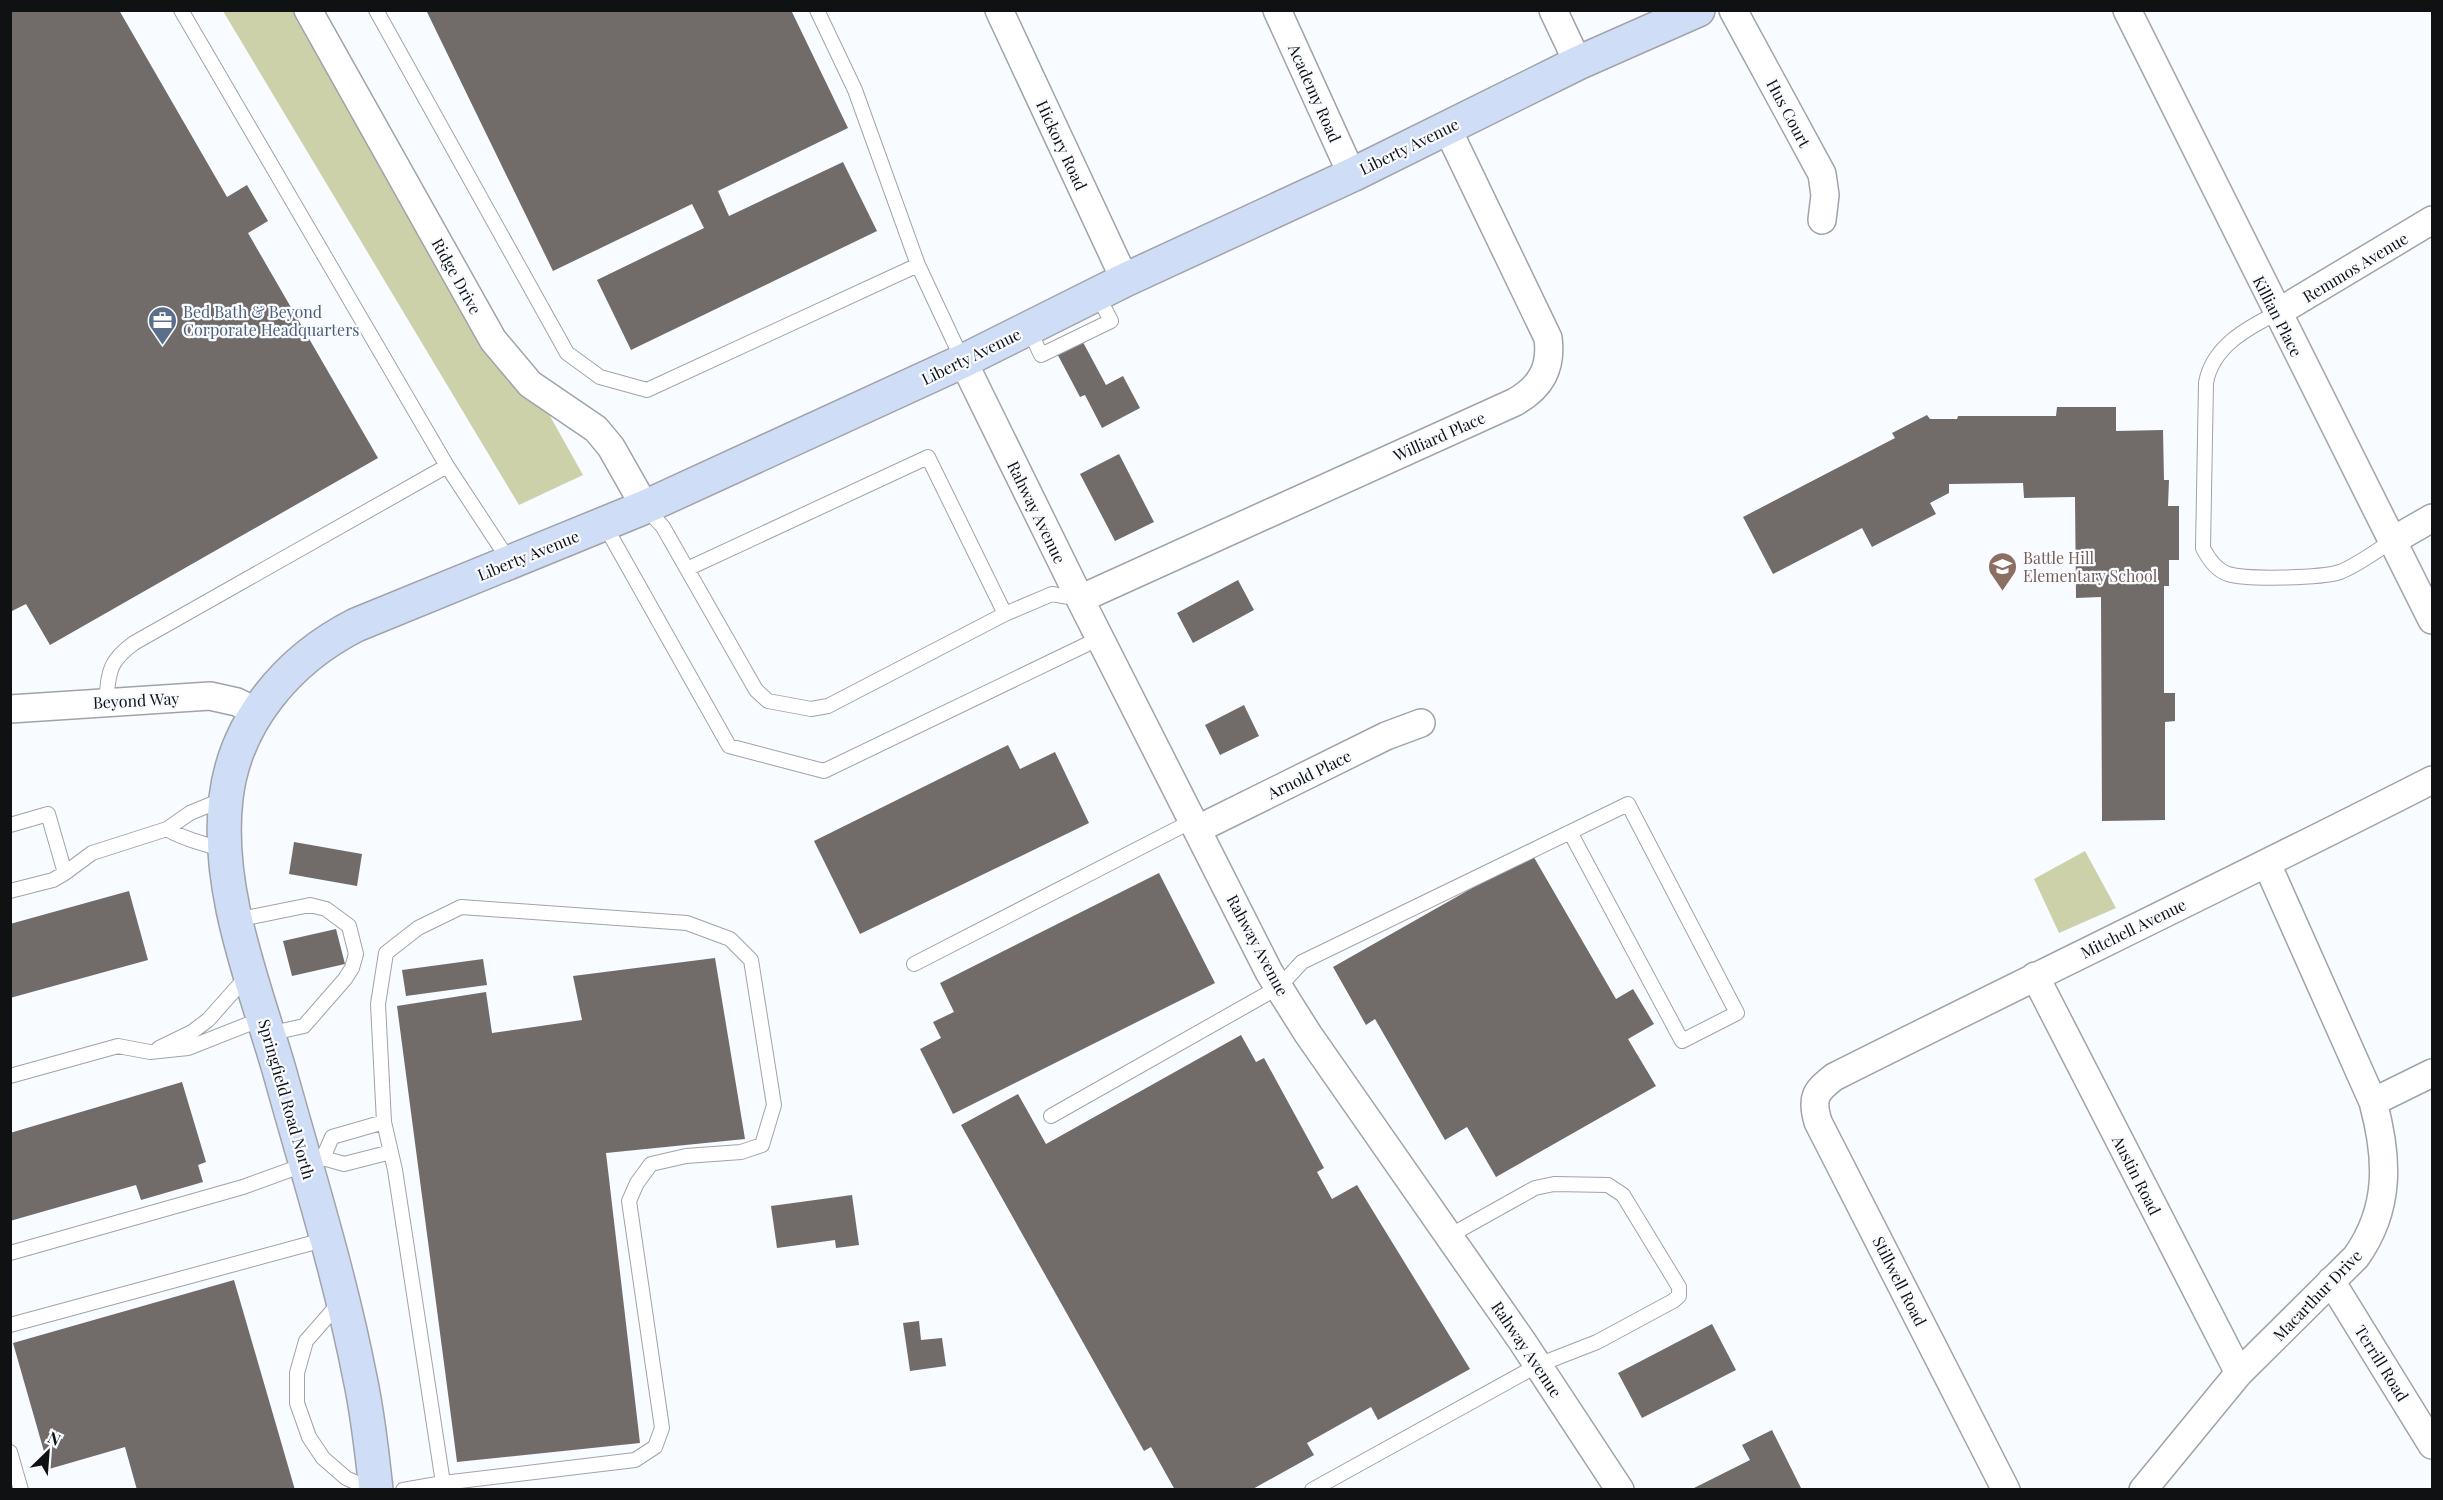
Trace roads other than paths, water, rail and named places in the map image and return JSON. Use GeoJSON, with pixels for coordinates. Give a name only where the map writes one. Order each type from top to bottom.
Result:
{"type":"FeatureCollection","features":[{"type":"Feature","properties":{"kind":"street","name":"Ridge Drive"},"geometry":{"type":"LineString","coordinates":[[308,10],[493,340],[530,384],[596,429],[611,447],[645,507]]}},
{"type":"Feature","properties":{"kind":"street","name":"Hickory Road"},"geometry":{"type":"LineString","coordinates":[[999,10],[1111,287]]}},
{"type":"Feature","properties":{"kind":"street","name":"Academy Road"},"geometry":{"type":"LineString","coordinates":[[1277,10],[1352,175]]}},
{"type":"Feature","properties":{"kind":"street"},"geometry":{"type":"LineString","coordinates":[[1553,10],[1578,63]]}},
{"type":"Feature","properties":{"kind":"street","name":"Liberty Avenue"},"geometry":{"type":"LineString","coordinates":[[258,713],[285,675],[306,656],[337,635],[376,616],[645,507],[963,361],[1111,287],[1352,175],[1578,63],[1698,10]]}},
{"type":"Feature","properties":{"kind":"street","name":"Hus Court"},"geometry":{"type":"LineString","coordinates":[[1733,10],[1822,174],[1825,195],[1822,220]]}},
{"type":"Feature","properties":{"kind":"street","name":"Killian Place"},"geometry":{"type":"LineString","coordinates":[[2127,10],[2433,620]]}},
{"type":"Feature","properties":{"kind":"street","name":"Williard Place"},"geometry":{"type":"LineString","coordinates":[[1080,599],[1515,402],[1530,393],[1541,380],[1548,365],[1550,353],[1548,338],[1447,128]]}},
{"type":"Feature","properties":{"kind":"street","name":"Remmos Avenue"},"geometry":{"type":"LineString","coordinates":[[2277,313],[2433,220]]}},
{"type":"Feature","properties":{"kind":"street","name":"Rahway Avenue"},"geometry":{"type":"LineString","coordinates":[[963,361],[1080,599],[1279,987],[1308,1034],[1538,1365],[1620,1490]]}},
{"type":"Feature","properties":{"kind":"street"},"geometry":{"type":"LineString","coordinates":[[2392,541],[2433,518]]}},
{"type":"Feature","properties":{"kind":"street","name":"Beyond Way"},"geometry":{"type":"LineString","coordinates":[[10,709],[210,696],[237,702],[258,713]]}},
{"type":"Feature","properties":{"kind":"street","name":"Springfield Road North"},"geometry":{"type":"LineString","coordinates":[[258,713],[234,761],[226,798],[224,850],[236,920],[250,972],[266,1026],[314,1162],[327,1239],[361,1380],[374,1490]]}},
{"type":"Feature","properties":{"kind":"street","name":"Arnold Place"},"geometry":{"type":"LineString","coordinates":[[1196,824],[1386,736],[1421,723]]}},
{"type":"Feature","properties":{"kind":"street","name":"Mitchell Avenue"},"geometry":{"type":"LineString","coordinates":[[1834,1077],[2433,780]]}},
{"type":"Feature","properties":{"kind":"street","name":"Macarthur Drive"},"geometry":{"type":"LineString","coordinates":[[2143,1490],[2239,1373],[2356,1257],[2367,1242],[2374,1225],[2383,1190],[2382,1136],[2373,1102],[2267,864]]}},
{"type":"Feature","properties":{"kind":"street","name":"Austin Road"},"geometry":{"type":"LineString","coordinates":[[2035,976],[2239,1373]]}},
{"type":"Feature","properties":{"kind":"street"},"geometry":{"type":"LineString","coordinates":[[2373,1102],[2433,1073]]}},
{"type":"Feature","properties":{"kind":"street","name":"Stillwell Road"},"geometry":{"type":"LineString","coordinates":[[1834,1077],[1818,1089],[1813,1106],[1818,1122],[2006,1490]]}},
{"type":"Feature","properties":{"kind":"street","name":"Terrill Road"},"geometry":{"type":"LineString","coordinates":[[2331,1281],[2433,1445]]}},
{"type":"Feature","properties":{"kind":"lane"},"geometry":{"type":"LineString","coordinates":[[182,10],[447,466],[510,562]]}},
{"type":"Feature","properties":{"kind":"lane"},"geometry":{"type":"LineString","coordinates":[[376,10],[567,353],[600,377],[647,390],[918,265]]}},
{"type":"Feature","properties":{"kind":"lane"},"geometry":{"type":"LineString","coordinates":[[817,10],[855,90],[918,265],[963,361]]}},
{"type":"Feature","properties":{"kind":"lane"},"geometry":{"type":"LineString","coordinates":[[2277,313],[2245,329],[2208,369],[2203,548],[2210,561],[2226,574],[2327,576],[2343,571],[2392,541]]}},
{"type":"Feature","properties":{"kind":"lane"},"geometry":{"type":"LineString","coordinates":[[687,570],[928,457],[1005,614]]}},
{"type":"Feature","properties":{"kind":"lane"},"geometry":{"type":"LineString","coordinates":[[106,702],[109,668],[118,655],[134,643],[447,466]]}},
{"type":"Feature","properties":{"kind":"lane"},"geometry":{"type":"LineString","coordinates":[[645,507],[663,527],[756,690],[768,701],[811,709],[828,706],[1005,614],[1052,594],[1080,599]]}},
{"type":"Feature","properties":{"kind":"lane"},"geometry":{"type":"LineString","coordinates":[[604,524],[729,746],[824,771],[1100,638]]}},
{"type":"Feature","properties":{"kind":"lane"},"geometry":{"type":"LineString","coordinates":[[10,891],[53,880],[92,853],[167,829],[190,813],[226,798]]}},
{"type":"Feature","properties":{"kind":"lane"},"geometry":{"type":"LineString","coordinates":[[1051,1116],[1279,987],[1302,962],[1570,832],[1628,804],[1737,1013],[1682,1041],[1570,832]]}},
{"type":"Feature","properties":{"kind":"lane"},"geometry":{"type":"LineString","coordinates":[[10,825],[48,814],[65,873]]}},
{"type":"Feature","properties":{"kind":"lane"},"geometry":{"type":"LineString","coordinates":[[914,964],[1196,824]]}},
{"type":"Feature","properties":{"kind":"lane"},"geometry":{"type":"LineString","coordinates":[[167,829],[181,838],[199,841],[224,850]]}},
{"type":"Feature","properties":{"kind":"lane"},"geometry":{"type":"LineString","coordinates":[[10,1076],[118,1046],[150,1052],[188,1048],[266,1026],[304,1026],[352,968],[356,954],[350,926],[326,909],[310,905],[236,920]]}},
{"type":"Feature","properties":{"kind":"lane"},"geometry":{"type":"LineString","coordinates":[[403,1490],[443,1483],[635,1460],[655,1447],[662,1428],[628,1201],[637,1183],[651,1164],[686,1156],[741,1152],[762,1145],[774,1105],[752,960],[729,939],[687,923],[461,907],[418,928],[386,953],[378,1005],[384,1122],[391,1152],[443,1483]]}},
{"type":"Feature","properties":{"kind":"lane"},"geometry":{"type":"LineString","coordinates":[[150,1052],[192,1032],[208,1020],[250,972]]}},
{"type":"Feature","properties":{"kind":"lane"},"geometry":{"type":"LineString","coordinates":[[314,1162],[332,1137],[384,1122]]}},
{"type":"Feature","properties":{"kind":"lane"},"geometry":{"type":"LineString","coordinates":[[10,1253],[137,1219],[314,1162],[344,1164],[391,1152]]}},
{"type":"Feature","properties":{"kind":"lane"},"geometry":{"type":"LineString","coordinates":[[1312,1490],[1538,1365],[1597,1342],[1679,1296],[1678,1287],[1623,1195],[1608,1185],[1554,1184],[1535,1188],[1449,1236]]}},
{"type":"Feature","properties":{"kind":"lane"},"geometry":{"type":"LineString","coordinates":[[10,1325],[327,1239]]}},
{"type":"Feature","properties":{"kind":"lane"},"geometry":{"type":"LineString","coordinates":[[342,1299],[306,1341],[297,1373],[297,1403],[309,1437],[323,1458],[346,1478],[374,1490]]}},
{"type":"Feature","properties":{"kind":"lane"},"geometry":{"type":"LineString","coordinates":[[10,1452],[21,1490]]}},
{"type":"Feature","properties":{"kind":"place","name":"Bed Bath & Beyond Corporate Headquarters"},"geometry":{"type":"Point","coordinates":[162,346]}},
{"type":"Feature","properties":{"kind":"place","name":"Battle Hill Elementary School"},"geometry":{"type":"Point","coordinates":[2002,592]}}]}
